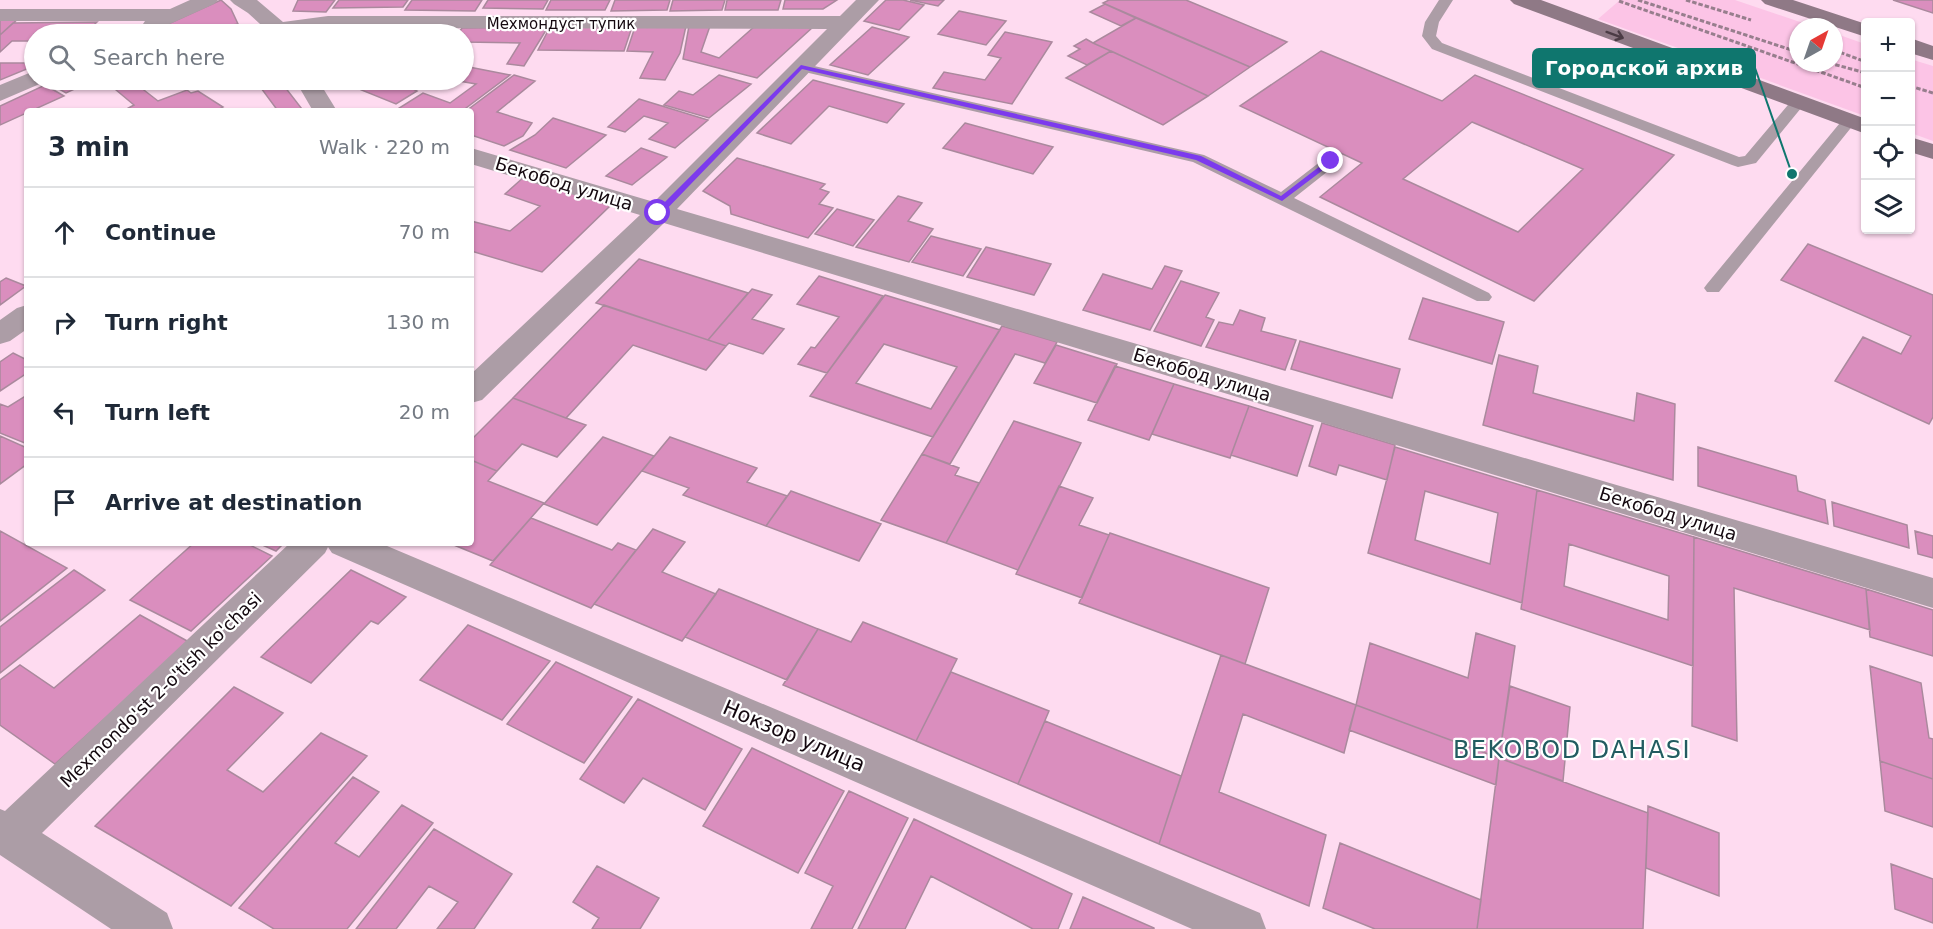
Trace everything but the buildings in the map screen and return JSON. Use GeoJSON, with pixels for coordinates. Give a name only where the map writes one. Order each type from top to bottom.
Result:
{"type":"FeatureCollection","features":[{"type":"Feature","properties":{"kind":"main road"},"geometry":{"type":"LineString","coordinates":[[1521,0],[1585,14],[1857,124]]}},
{"type":"Feature","properties":{"kind":"main road"},"geometry":{"type":"LineString","coordinates":[[1772,0],[1861,29]]}},
{"type":"Feature","properties":{"kind":"main road"},"geometry":{"type":"LineString","coordinates":[[1915,46],[1933,53]]}},
{"type":"Feature","properties":{"kind":"main road"},"geometry":{"type":"LineString","coordinates":[[1915,145],[1933,152]]}},
{"type":"Feature","properties":{"kind":"street"},"geometry":{"type":"LineString","coordinates":[[153,24],[207,0]]}},
{"type":"Feature","properties":{"kind":"street"},"geometry":{"type":"LineString","coordinates":[[241,0],[256,8],[273,24]]}},
{"type":"Feature","properties":{"kind":"street"},"geometry":{"type":"LineString","coordinates":[[474,389],[658,213],[868,0]]}},
{"type":"Feature","properties":{"kind":"street"},"geometry":{"type":"LineString","coordinates":[[0,15],[173,15]]}},
{"type":"Feature","properties":{"kind":"street","name":"Мехмондуст тупик"},"geometry":{"type":"LineString","coordinates":[[319,24],[328,22],[843,23]]}},
{"type":"Feature","properties":{"kind":"street"},"geometry":{"type":"LineString","coordinates":[[0,94],[24,83]]}},
{"type":"Feature","properties":{"kind":"street"},"geometry":{"type":"LineString","coordinates":[[312,90],[321,108]]}},
{"type":"Feature","properties":{"kind":"street","name":"Бекобод улица"},"geometry":{"type":"LineString","coordinates":[[474,157],[1933,593]]}},
{"type":"Feature","properties":{"kind":"street"},"geometry":{"type":"LineString","coordinates":[[0,334],[24,317]]}},
{"type":"Feature","properties":{"kind":"street","name":"Mexmondo'st 2-o'tish ko'chasi"},"geometry":{"type":"LineString","coordinates":[[4,833],[310,546]]}},
{"type":"Feature","properties":{"kind":"street","name":"Нокзор улица"},"geometry":{"type":"LineString","coordinates":[[351,546],[1244,929]]}},
{"type":"Feature","properties":{"kind":"street"},"geometry":{"type":"LineString","coordinates":[[4,833],[151,929]]}},
{"type":"Feature","properties":{"kind":"lane"},"geometry":{"type":"LineString","coordinates":[[1446,0],[1432,22],[1429,36],[1437,46],[1738,162],[1750,160],[1755,155],[1798,102]]}},
{"type":"Feature","properties":{"kind":"lane"},"geometry":{"type":"LineString","coordinates":[[801,67],[1198,158],[1483,297]]}},
{"type":"Feature","properties":{"kind":"lane"},"geometry":{"type":"LineString","coordinates":[[1713,288],[1857,124]]}},
{"type":"Feature","properties":{"kind":"lane"},"geometry":{"type":"LineString","coordinates":[[1282,199],[1331,161]]}},
{"type":"Feature","properties":{"kind":"path"},"geometry":{"type":"LineString","coordinates":[[1638,0],[1789,49]]}},
{"type":"Feature","properties":{"kind":"path"},"geometry":{"type":"LineString","coordinates":[[1686,0],[1696,1],[1731,16],[1753,20]]}},
{"type":"Feature","properties":{"kind":"path"},"geometry":{"type":"LineString","coordinates":[[1619,1],[1861,86]]}},
{"type":"Feature","properties":{"kind":"path"},"geometry":{"type":"LineString","coordinates":[[1843,53],[1861,60]]}},
{"type":"Feature","properties":{"kind":"path"},"geometry":{"type":"LineString","coordinates":[[1843,67],[1862,72]]}},
{"type":"Feature","properties":{"kind":"path"},"geometry":{"type":"LineString","coordinates":[[1915,87],[1933,93]]}},
{"type":"Feature","properties":{"kind":"shaded area"},"geometry":{"type":"Polygon","coordinates":[[[1620,0],[1735,0],[1789,18],[1789,72],[1843,72],[1843,36],[1861,43],[1861,115],[1598,19],[1620,0]]]}},
{"type":"Feature","properties":{"kind":"shaded area"},"geometry":{"type":"Polygon","coordinates":[[[1915,61],[1933,66],[1933,141],[1915,134],[1915,61]]]}},
{"type":"Feature","properties":{"kind":"place","name":"Городской архив"},"geometry":{"type":"Point","coordinates":[1792,174]}},
{"type":"Feature","properties":{"kind":"district","name":"BEKOBOD DAHASI"},"geometry":{"type":"Point","coordinates":[1572,750]}},
{"type":"Feature","properties":{"kind":"route"},"geometry":{"type":"LineString","coordinates":[[658,213],[801,67],[1198,158],[1282,199],[1331,161]]}}]}
